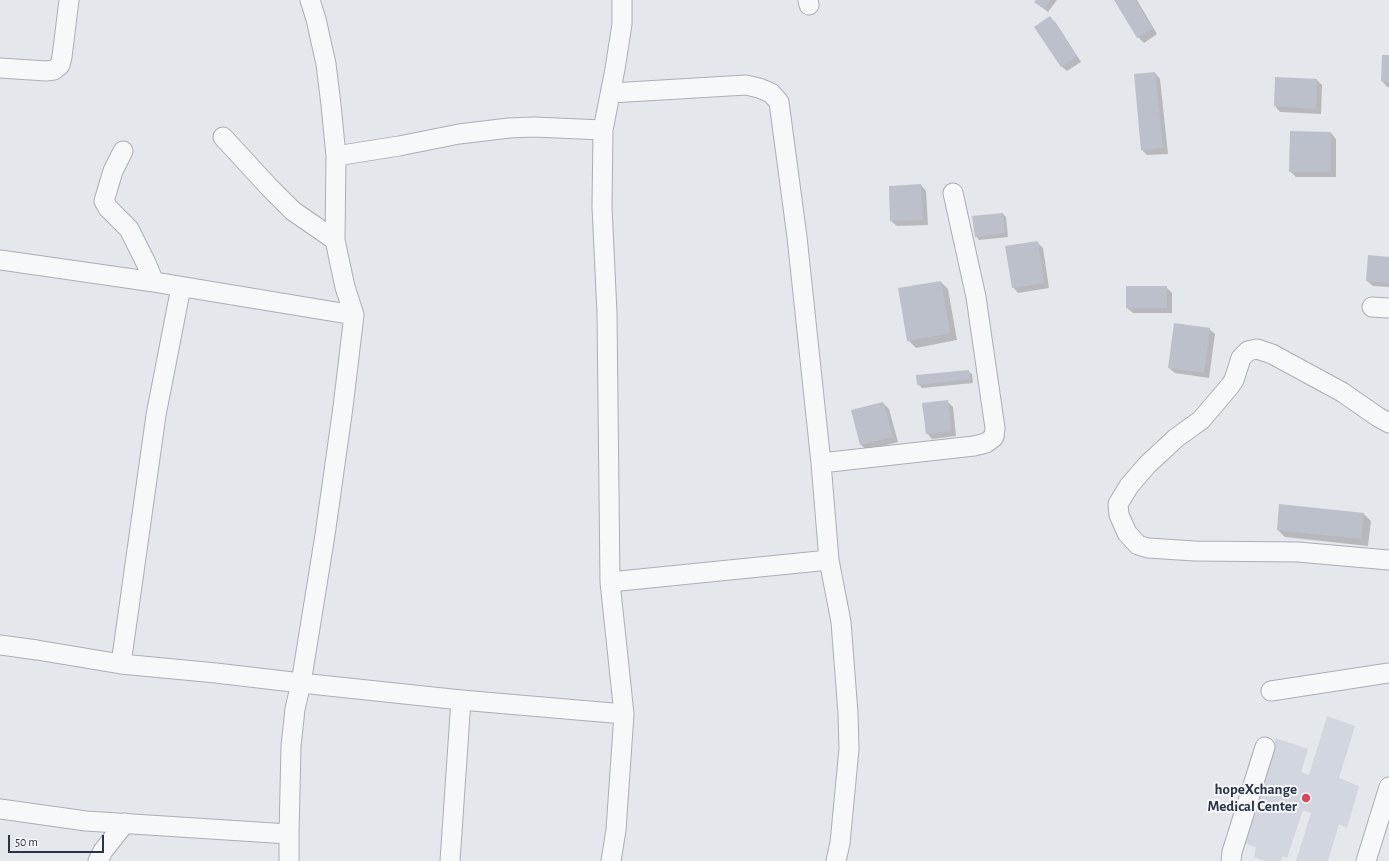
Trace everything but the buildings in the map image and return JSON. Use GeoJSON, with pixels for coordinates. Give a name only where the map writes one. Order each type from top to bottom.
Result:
{"type":"FeatureCollection","features":[{"type":"Feature","properties":{"kind":"street"},"geometry":{"type":"LineString","coordinates":[[0,68],[46,72],[54,70],[60,65],[69,0]]}},
{"type":"Feature","properties":{"kind":"street"},"geometry":{"type":"LineString","coordinates":[[289,861],[291,746],[295,709],[301,683],[327,520],[354,315],[345,287],[335,240],[336,156],[332,105],[326,64],[316,19],[310,0]]}},
{"type":"Feature","properties":{"kind":"street"},"geometry":{"type":"LineString","coordinates":[[610,861],[616,830],[624,714],[610,582],[606,313],[602,207],[603,130],[611,93],[622,24],[622,0]]}},
{"type":"Feature","properties":{"kind":"street"},"geometry":{"type":"LineString","coordinates":[[611,93],[746,85],[759,88],[770,93],[779,102],[797,237],[821,463],[829,560],[841,622],[849,749],[840,842],[836,861]]}},
{"type":"Feature","properties":{"kind":"street"},"geometry":{"type":"LineString","coordinates":[[336,156],[399,146],[459,134],[509,128],[603,130]]}},
{"type":"Feature","properties":{"kind":"street"},"geometry":{"type":"LineString","coordinates":[[223,137],[293,211],[335,240]]}},
{"type":"Feature","properties":{"kind":"street"},"geometry":{"type":"LineString","coordinates":[[123,151],[113,171],[104,201],[108,208],[129,229],[154,282]]}},
{"type":"Feature","properties":{"kind":"street"},"geometry":{"type":"LineString","coordinates":[[821,463],[974,446],[986,443],[994,437],[996,428],[976,297],[953,193]]}},
{"type":"Feature","properties":{"kind":"street"},"geometry":{"type":"LineString","coordinates":[[0,260],[154,282],[354,315]]}},
{"type":"Feature","properties":{"kind":"street"},"geometry":{"type":"LineString","coordinates":[[121,664],[156,416],[181,287]]}},
{"type":"Feature","properties":{"kind":"street"},"geometry":{"type":"LineString","coordinates":[[1389,423],[1342,392],[1272,354],[1257,349],[1248,351],[1241,358],[1230,386],[1201,420],[1176,438],[1148,465],[1129,486],[1118,504],[1127,533],[1138,545],[1148,548],[1195,551],[1298,552],[1389,560]]}},
{"type":"Feature","properties":{"kind":"street"},"geometry":{"type":"LineString","coordinates":[[610,582],[829,560]]}},
{"type":"Feature","properties":{"kind":"street"},"geometry":{"type":"LineString","coordinates":[[0,645],[121,664],[461,700],[624,714]]}},
{"type":"Feature","properties":{"kind":"street"},"geometry":{"type":"LineString","coordinates":[[1271,691],[1389,674]]}},
{"type":"Feature","properties":{"kind":"street"},"geometry":{"type":"LineString","coordinates":[[450,861],[461,700]]}},
{"type":"Feature","properties":{"kind":"street"},"geometry":{"type":"LineString","coordinates":[[1231,861],[1232,852],[1264,747]]}},
{"type":"Feature","properties":{"kind":"street"},"geometry":{"type":"LineString","coordinates":[[1366,861],[1389,787]]}},
{"type":"Feature","properties":{"kind":"street"},"geometry":{"type":"LineString","coordinates":[[0,809],[86,821],[289,834]]}},
{"type":"Feature","properties":{"kind":"street"},"geometry":{"type":"LineString","coordinates":[[98,861],[103,851],[125,823]]}},
{"type":"Feature","properties":{"kind":"shaded area","name":"hopeXchange Medical Center"},"geometry":{"type":"Polygon","coordinates":[[[1327,716],[1355,726],[1339,778],[1359,786],[1347,828],[1339,824],[1328,861],[1296,861],[1311,813],[1303,810],[1287,858],[1283,856],[1281,861],[1265,861],[1254,857],[1256,847],[1243,843],[1276,738],[1308,749],[1301,772],[1309,775],[1327,716]]]}},
{"type":"Feature","properties":{"kind":"place","name":"hopeXchange Medical Center"},"geometry":{"type":"Point","coordinates":[1306,798]}}]}
